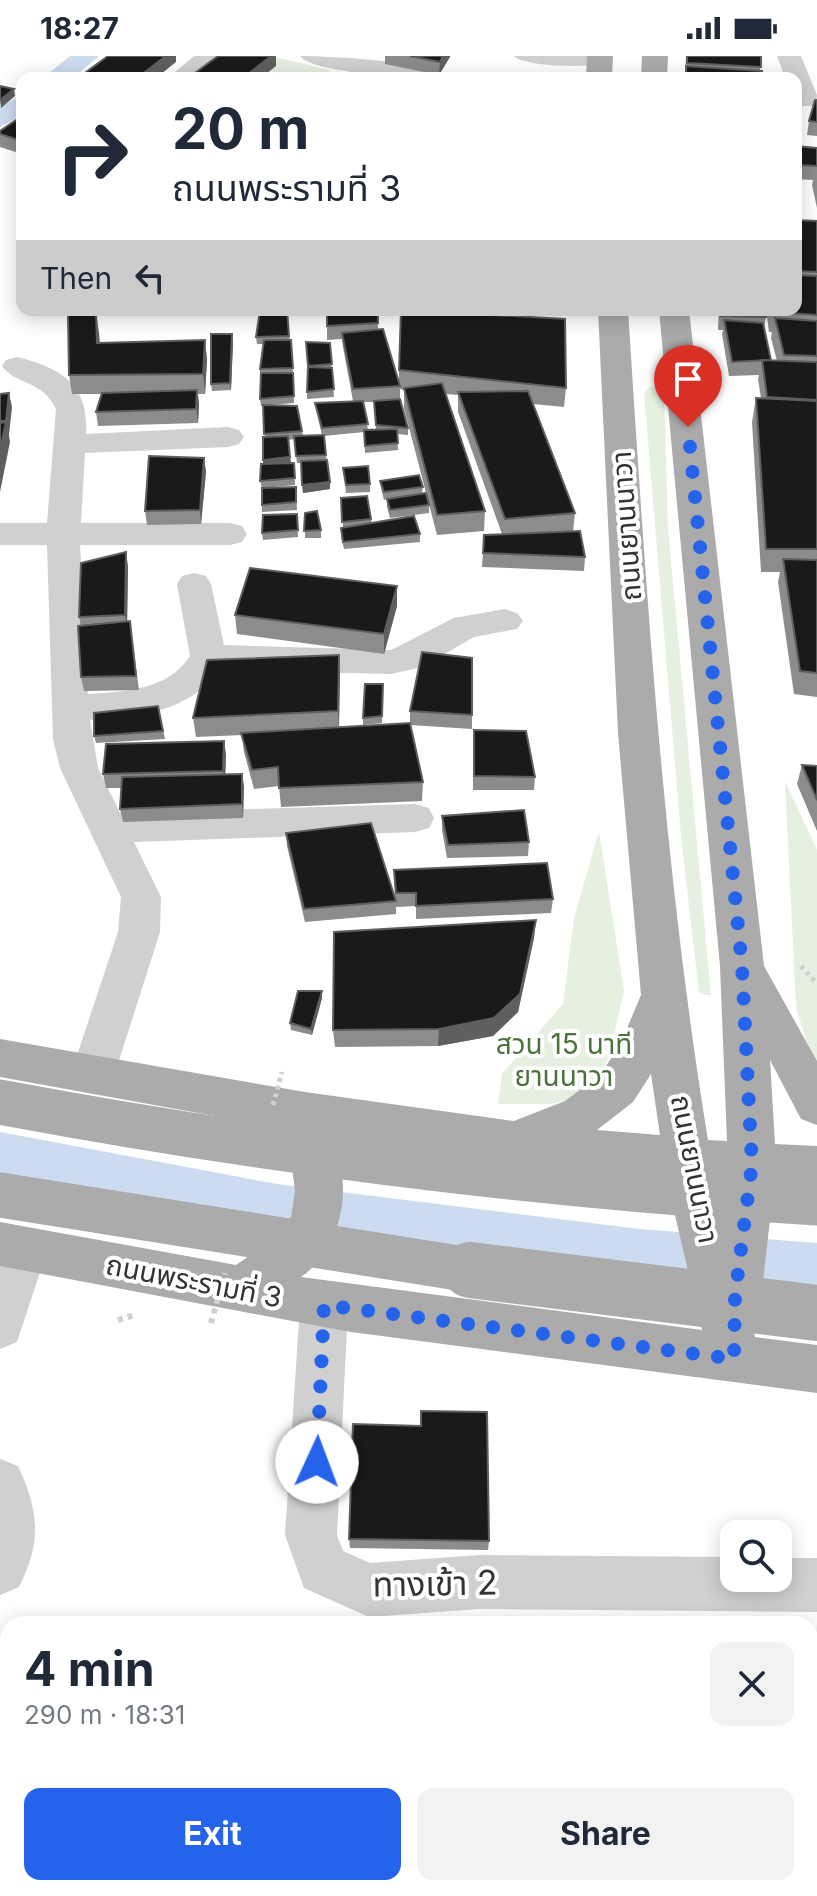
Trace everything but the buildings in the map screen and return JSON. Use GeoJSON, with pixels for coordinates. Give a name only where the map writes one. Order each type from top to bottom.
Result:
{"type":"FeatureCollection","features":[{"type":"Feature","properties":{"kind":"main road","name":"ถนนยานนาวา"},"geometry":{"type":"LineString","coordinates":[[613,316],[650,872],[686,1156],[723,1214],[734,1359]]}},
{"type":"Feature","properties":{"kind":"main road"},"geometry":{"type":"LineString","coordinates":[[616,359],[633,375],[655,370],[659,362],[653,316]]}},
{"type":"Feature","properties":{"kind":"main road","name":"ถนนยานนาวา"},"geometry":{"type":"LineString","coordinates":[[675,316],[742,966],[752,1164],[723,1214]]}},
{"type":"Feature","properties":{"kind":"main road"},"geometry":{"type":"LineString","coordinates":[[742,966],[817,1105]]}},
{"type":"Feature","properties":{"kind":"main road"},"geometry":{"type":"LineString","coordinates":[[511,1141],[572,1122],[615,1094],[637,1062],[665,991]]}},
{"type":"Feature","properties":{"kind":"main road"},"geometry":{"type":"LineString","coordinates":[[0,1058],[284,1112],[511,1141],[752,1164],[817,1167]]}},
{"type":"Feature","properties":{"kind":"main road"},"geometry":{"type":"LineString","coordinates":[[0,1102],[149,1130],[371,1164],[597,1189],[817,1203]]}},
{"type":"Feature","properties":{"kind":"main road"},"geometry":{"type":"LineString","coordinates":[[239,1291],[295,1253],[317,1207],[314,1155],[284,1112]]}},
{"type":"Feature","properties":{"kind":"main road","name":"ถนนพระรามที่ 3"},"geometry":{"type":"LineString","coordinates":[[0,1195],[499,1275],[817,1313]]}},
{"type":"Feature","properties":{"kind":"main road","name":"ถนนพระรามที่ 3"},"geometry":{"type":"LineString","coordinates":[[12,1246],[324,1305],[817,1369]]}},
{"type":"Feature","properties":{"kind":"street"},"geometry":{"type":"LineString","coordinates":[[188,72],[209,56]]}},
{"type":"Feature","properties":{"kind":"street"},"geometry":{"type":"LineString","coordinates":[[312,56],[392,72]]}},
{"type":"Feature","properties":{"kind":"street"},"geometry":{"type":"LineString","coordinates":[[526,56],[600,64]]}},
{"type":"Feature","properties":{"kind":"street"},"geometry":{"type":"LineString","coordinates":[[802,88],[807,101]]}},
{"type":"Feature","properties":{"kind":"street"},"geometry":{"type":"LineString","coordinates":[[17,366],[46,375],[67,396],[72,409],[72,444],[63,536],[69,709],[79,768],[141,897],[139,932],[92,1076]]}},
{"type":"Feature","properties":{"kind":"street"},"geometry":{"type":"LineString","coordinates":[[72,444],[228,437]]}},
{"type":"Feature","properties":{"kind":"street"},"geometry":{"type":"LineString","coordinates":[[2,549],[63,536],[230,534]]}},
{"type":"Feature","properties":{"kind":"street"},"geometry":{"type":"LineString","coordinates":[[69,709],[162,698],[184,689],[200,674],[208,657],[194,584]]}},
{"type":"Feature","properties":{"kind":"street"},"geometry":{"type":"LineString","coordinates":[[208,657],[391,662],[409,658],[466,626],[505,621]]}},
{"type":"Feature","properties":{"kind":"street"},"geometry":{"type":"LineString","coordinates":[[110,828],[415,818]]}},
{"type":"Feature","properties":{"kind":"street"},"geometry":{"type":"LineString","coordinates":[[0,1326],[12,1246]]}},
{"type":"Feature","properties":{"kind":"street","name":"ทางเข้า 2"},"geometry":{"type":"LineString","coordinates":[[324,1305],[311,1535],[323,1569],[369,1590],[479,1582],[817,1585]]}},
{"type":"Feature","properties":{"kind":"street"},"geometry":{"type":"LineString","coordinates":[[0,1484],[10,1507],[12,1533],[0,1568]]}},
{"type":"Feature","properties":{"kind":"path"},"geometry":{"type":"LineString","coordinates":[[801,966],[817,984]]}},
{"type":"Feature","properties":{"kind":"green space"},"geometry":{"type":"Polygon","coordinates":[[[270,56],[330,70],[329,72],[253,72],[270,56]]]}},
{"type":"Feature","properties":{"kind":"green space"},"geometry":{"type":"Polygon","coordinates":[[[650,387],[664,389],[668,527],[711,996],[699,993],[681,836],[644,393],[650,387]]]}},
{"type":"Feature","properties":{"kind":"green space"},"geometry":{"type":"Polygon","coordinates":[[[785,781],[817,850],[817,1075],[796,1008],[785,781]]]}},
{"type":"Feature","properties":{"kind":"green space","name":"สวน 15 นาที ยานนาวา"},"geometry":{"type":"Polygon","coordinates":[[[599,831],[624,991],[609,1057],[588,1095],[550,1104],[498,1104],[502,1074],[563,1004],[574,918],[599,831]]]}},
{"type":"Feature","properties":{"kind":"waterway"},"geometry":{"type":"LineString","coordinates":[[64,72],[86,56]]}},
{"type":"Feature","properties":{"kind":"waterway"},"geometry":{"type":"LineString","coordinates":[[0,119],[16,107]]}},
{"type":"Feature","properties":{"kind":"waterway"},"geometry":{"type":"LineString","coordinates":[[0,1153],[277,1205],[640,1251],[817,1266]]}},
{"type":"Feature","properties":{"kind":"route"},"geometry":{"type":"LineString","coordinates":[[317,1462],[324,1305],[734,1359],[735,1296],[752,1164],[742,966],[729,862],[688,427]]}}]}
